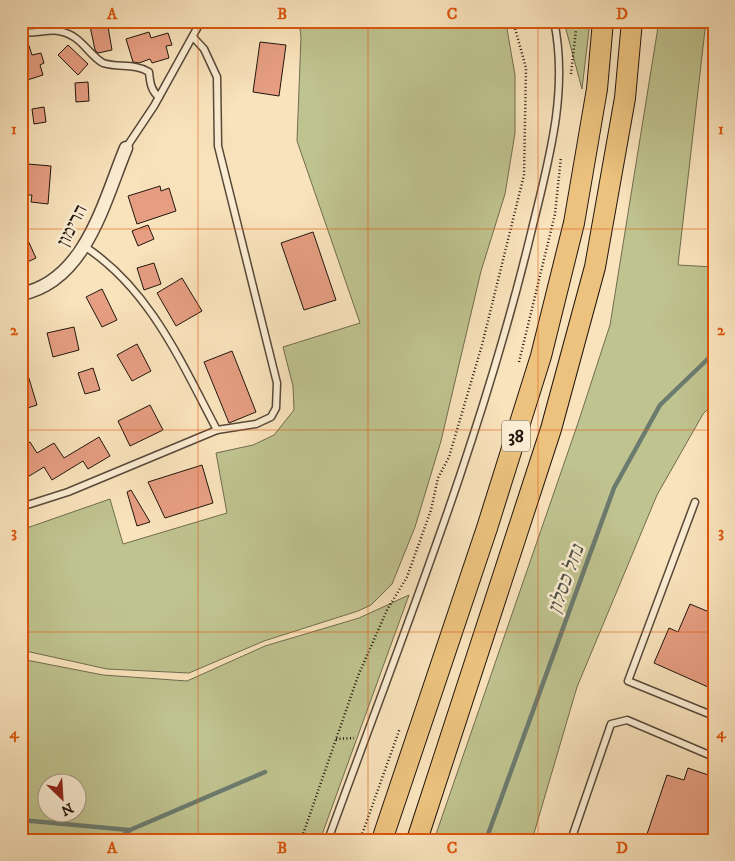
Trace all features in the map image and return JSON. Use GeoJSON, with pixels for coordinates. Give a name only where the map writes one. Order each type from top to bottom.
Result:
{"type":"FeatureCollection","features":[{"type":"Feature","properties":{"kind":"highway","name":"38"},"geometry":{"type":"LineString","coordinates":[[382,840],[484,538],[541,356],[574,223],[597,89],[603,21]]}},
{"type":"Feature","properties":{"kind":"highway","name":"38"},"geometry":{"type":"LineString","coordinates":[[416,840],[551,429],[595,266],[624,98],[632,21]]}},
{"type":"Feature","properties":{"kind":"street","name":"הרימון"},"geometry":{"type":"LineString","coordinates":[[21,294],[46,286],[63,274],[78,257],[126,148]]}},
{"type":"Feature","properties":{"kind":"lane"},"geometry":{"type":"LineString","coordinates":[[126,148],[159,97],[201,21]]}},
{"type":"Feature","properties":{"kind":"lane"},"geometry":{"type":"LineString","coordinates":[[328,840],[470,448],[516,296],[541,192],[558,108],[560,56],[554,21]]}},
{"type":"Feature","properties":{"kind":"lane"},"geometry":{"type":"LineString","coordinates":[[21,32],[47,29],[61,31],[74,37],[102,62],[143,68],[149,72],[150,84],[154,93],[159,97]]}},
{"type":"Feature","properties":{"kind":"lane"},"geometry":{"type":"LineString","coordinates":[[21,507],[68,492],[217,430],[256,424],[271,417],[276,408],[277,383],[218,146],[217,78],[204,49],[193,37]]}},
{"type":"Feature","properties":{"kind":"lane"},"geometry":{"type":"LineString","coordinates":[[84,246],[102,258],[125,278],[167,334],[217,430]]}},
{"type":"Feature","properties":{"kind":"lane"},"geometry":{"type":"LineString","coordinates":[[695,502],[628,681],[714,716]]}},
{"type":"Feature","properties":{"kind":"lane"},"geometry":{"type":"LineString","coordinates":[[571,840],[611,724],[627,720],[714,757]]}},
{"type":"Feature","properties":{"kind":"path"},"geometry":{"type":"LineString","coordinates":[[301,840],[358,676],[383,618],[407,578],[431,510],[438,478],[449,457],[482,345],[524,175],[526,68],[513,21]]}},
{"type":"Feature","properties":{"kind":"path"},"geometry":{"type":"LineString","coordinates":[[570,79],[577,21]]}},
{"type":"Feature","properties":{"kind":"path"},"geometry":{"type":"LineString","coordinates":[[519,363],[555,214],[561,156]]}},
{"type":"Feature","properties":{"kind":"path"},"geometry":{"type":"LineString","coordinates":[[360,840],[402,720]]}},
{"type":"Feature","properties":{"kind":"path"},"geometry":{"type":"LineString","coordinates":[[336,740],[365,738]]}},
{"type":"Feature","properties":{"kind":"green space"},"geometry":{"type":"Polygon","coordinates":[[[299,21],[503,21],[507,29],[515,75],[515,133],[505,194],[481,271],[441,441],[415,527],[392,584],[371,605],[358,611],[264,641],[189,673],[107,669],[21,650],[21,530],[110,499],[123,544],[227,513],[216,453],[253,445],[274,435],[294,410],[293,386],[283,347],[360,323],[297,141],[301,37],[299,21]]]}},
{"type":"Feature","properties":{"kind":"green space"},"geometry":{"type":"Polygon","coordinates":[[[590,21],[582,89],[564,22],[590,21]]]}},
{"type":"Feature","properties":{"kind":"green space"},"geometry":{"type":"Polygon","coordinates":[[[659,21],[706,21],[678,265],[714,267],[714,403],[703,414],[657,495],[577,687],[532,840],[434,840],[610,325],[659,21]]]}},
{"type":"Feature","properties":{"kind":"green space"},"geometry":{"type":"Polygon","coordinates":[[[409,595],[320,840],[21,840],[21,659],[103,675],[187,681],[265,646],[359,618],[409,595]]]}},
{"type":"Feature","properties":{"kind":"building"},"geometry":{"type":"Polygon","coordinates":[[[89,21],[107,21],[112,50],[98,53],[95,50],[89,21]]]}},
{"type":"Feature","properties":{"kind":"building"},"geometry":{"type":"Polygon","coordinates":[[[149,32],[151,38],[168,33],[172,45],[166,46],[169,58],[152,63],[150,59],[139,63],[133,62],[126,39],[149,32]]]}},
{"type":"Feature","properties":{"kind":"building"},"geometry":{"type":"Polygon","coordinates":[[[21,37],[26,37],[32,55],[41,53],[44,63],[40,65],[43,75],[21,82],[21,37]]]}},
{"type":"Feature","properties":{"kind":"building"},"geometry":{"type":"Polygon","coordinates":[[[260,42],[286,45],[279,96],[253,92],[260,42]]]}},
{"type":"Feature","properties":{"kind":"building"},"geometry":{"type":"Polygon","coordinates":[[[68,45],[88,64],[78,75],[58,55],[68,45]]]}},
{"type":"Feature","properties":{"kind":"building"},"geometry":{"type":"Polygon","coordinates":[[[88,82],[89,101],[76,102],[75,83],[88,82]]]}},
{"type":"Feature","properties":{"kind":"building"},"geometry":{"type":"Polygon","coordinates":[[[44,107],[46,122],[34,124],[32,109],[44,107]]]}},
{"type":"Feature","properties":{"kind":"building"},"geometry":{"type":"Polygon","coordinates":[[[28,164],[51,166],[48,204],[31,202],[32,195],[26,195],[28,164]]]}},
{"type":"Feature","properties":{"kind":"building"},"geometry":{"type":"Polygon","coordinates":[[[160,186],[161,191],[169,188],[176,211],[137,224],[128,196],[160,186]]]}},
{"type":"Feature","properties":{"kind":"building"},"geometry":{"type":"Polygon","coordinates":[[[21,225],[36,258],[21,265],[21,225]]]}},
{"type":"Feature","properties":{"kind":"building"},"geometry":{"type":"Polygon","coordinates":[[[148,225],[154,239],[138,246],[132,231],[148,225]]]}},
{"type":"Feature","properties":{"kind":"building"},"geometry":{"type":"Polygon","coordinates":[[[313,232],[336,300],[304,310],[281,243],[313,232]]]}},
{"type":"Feature","properties":{"kind":"building"},"geometry":{"type":"Polygon","coordinates":[[[154,263],[161,284],[144,290],[137,268],[154,263]]]}},
{"type":"Feature","properties":{"kind":"building"},"geometry":{"type":"Polygon","coordinates":[[[182,278],[202,311],[176,326],[157,293],[182,278]]]}},
{"type":"Feature","properties":{"kind":"building"},"geometry":{"type":"Polygon","coordinates":[[[102,289],[117,320],[102,327],[86,297],[102,289]]]}},
{"type":"Feature","properties":{"kind":"building"},"geometry":{"type":"Polygon","coordinates":[[[74,327],[79,350],[53,357],[47,333],[74,327]]]}},
{"type":"Feature","properties":{"kind":"building"},"geometry":{"type":"Polygon","coordinates":[[[137,344],[151,371],[132,381],[117,355],[137,344]]]}},
{"type":"Feature","properties":{"kind":"building"},"geometry":{"type":"Polygon","coordinates":[[[232,351],[256,412],[229,423],[204,362],[232,351]]]}},
{"type":"Feature","properties":{"kind":"building"},"geometry":{"type":"Polygon","coordinates":[[[21,362],[24,362],[37,405],[21,410],[21,362]]]}},
{"type":"Feature","properties":{"kind":"building"},"geometry":{"type":"Polygon","coordinates":[[[93,368],[100,390],[85,394],[78,373],[93,368]]]}},
{"type":"Feature","properties":{"kind":"building"},"geometry":{"type":"Polygon","coordinates":[[[150,405],[163,430],[130,446],[118,421],[150,405]]]}},
{"type":"Feature","properties":{"kind":"building"},"geometry":{"type":"Polygon","coordinates":[[[99,437],[110,456],[88,469],[83,461],[52,480],[44,467],[26,478],[21,470],[21,448],[30,442],[37,453],[54,443],[64,458],[99,437]]]}},
{"type":"Feature","properties":{"kind":"building"},"geometry":{"type":"Polygon","coordinates":[[[202,465],[213,503],[165,518],[148,482],[202,465]]]}},
{"type":"Feature","properties":{"kind":"building"},"geometry":{"type":"Polygon","coordinates":[[[131,490],[150,522],[137,526],[127,492],[131,490]]]}},
{"type":"Feature","properties":{"kind":"building"},"geometry":{"type":"Polygon","coordinates":[[[690,604],[714,614],[714,674],[708,687],[654,663],[669,628],[678,632],[690,604]]]}},
{"type":"Feature","properties":{"kind":"building"},"geometry":{"type":"Polygon","coordinates":[[[688,768],[714,777],[714,840],[645,840],[667,775],[684,780],[688,768]]]}},
{"type":"Feature","properties":{"kind":"waterway","name":"נחל כסלון"},"geometry":{"type":"LineString","coordinates":[[486,840],[614,488],[660,405],[714,353]]}},
{"type":"Feature","properties":{"kind":"waterway"},"geometry":{"type":"LineString","coordinates":[[117,840],[130,830],[265,772]]}},
{"type":"Feature","properties":{"kind":"waterway"},"geometry":{"type":"LineString","coordinates":[[21,820],[129,830]]}}]}
